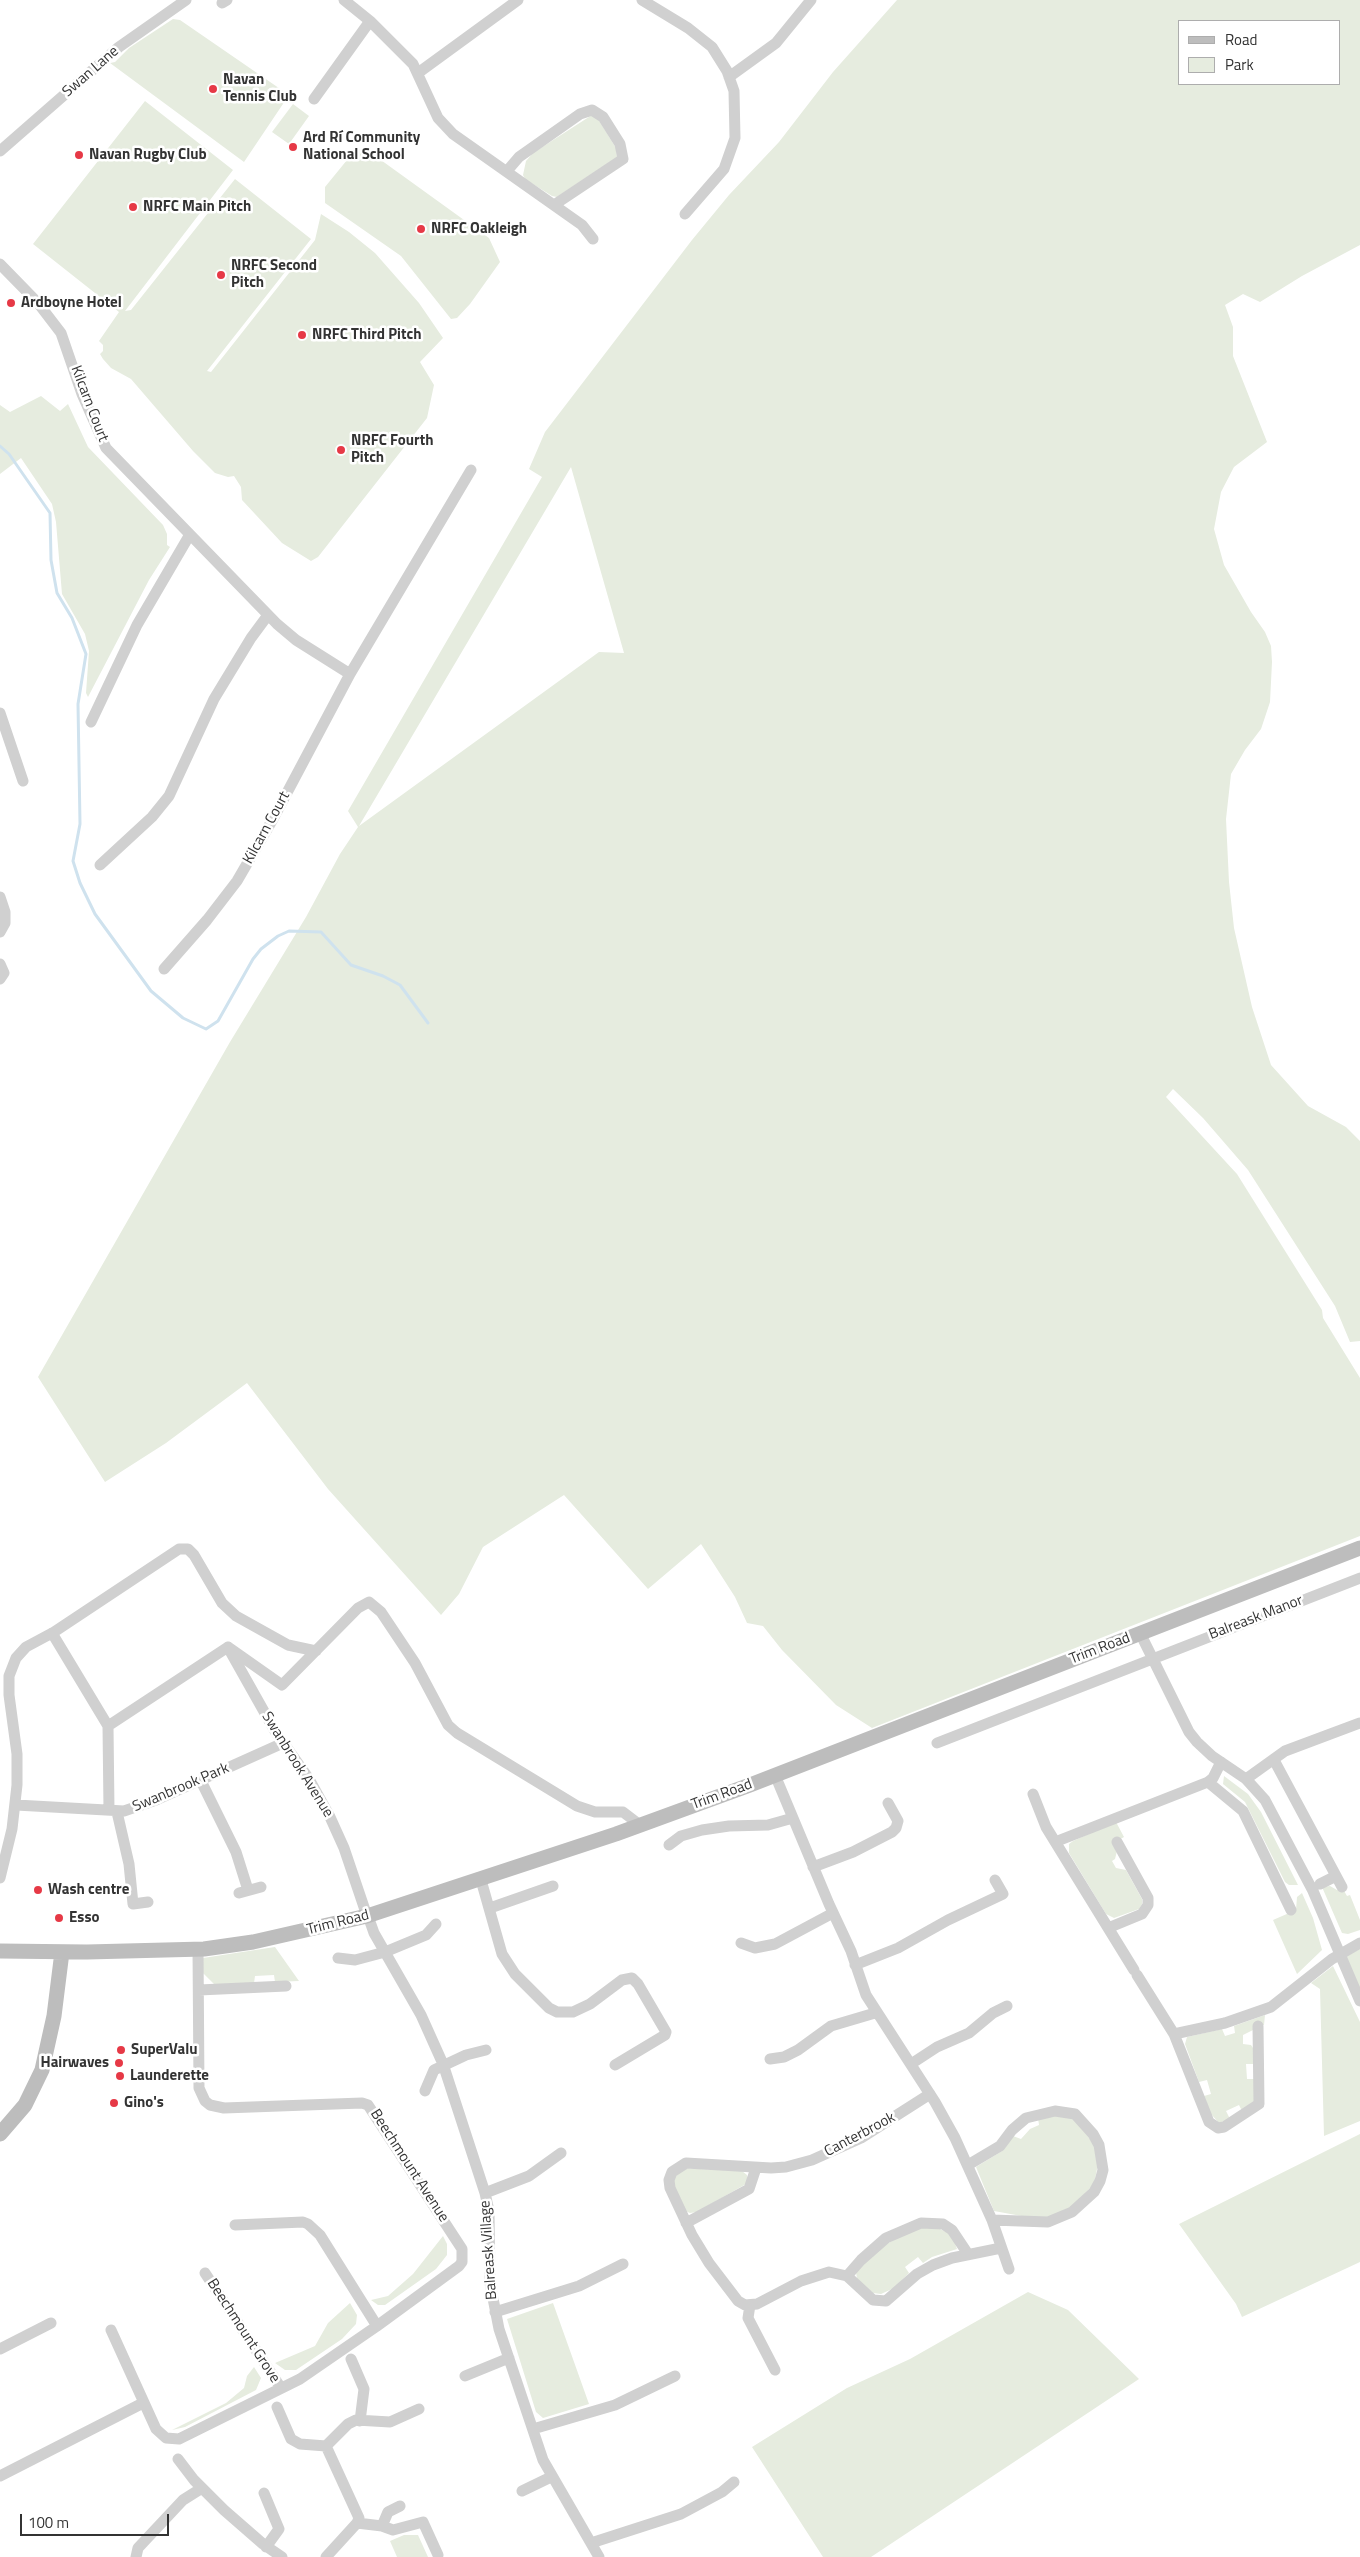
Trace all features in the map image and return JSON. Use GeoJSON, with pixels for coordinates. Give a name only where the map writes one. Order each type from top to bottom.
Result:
{"type":"FeatureCollection","features":[{"type":"Feature","properties":{"kind":"main road","name":"Trim Road"},"geometry":{"type":"LineString","coordinates":[[0,1951],[62,1952],[198,1949],[253,1942],[367,1916],[481,1880],[640,1825],[776,1775],[1360,1548]]}},
{"type":"Feature","properties":{"kind":"main road"},"geometry":{"type":"LineString","coordinates":[[0,2134],[25,2105],[42,2070],[54,2016],[62,1952]]}},
{"type":"Feature","properties":{"kind":"street","name":"Swan Lane"},"geometry":{"type":"LineString","coordinates":[[0,151],[119,47],[186,0]]}},
{"type":"Feature","properties":{"kind":"street"},"geometry":{"type":"LineString","coordinates":[[344,0],[370,21],[405,55],[418,73],[427,97],[438,118],[453,134],[582,225],[594,239]]}},
{"type":"Feature","properties":{"kind":"street"},"geometry":{"type":"LineString","coordinates":[[418,73],[518,0]]}},
{"type":"Feature","properties":{"kind":"street"},"geometry":{"type":"LineString","coordinates":[[729,77],[776,44],[811,0]]}},
{"type":"Feature","properties":{"kind":"street"},"geometry":{"type":"LineString","coordinates":[[649,2],[688,28],[712,47],[729,77],[734,91],[735,138],[724,169],[684,214]]}},
{"type":"Feature","properties":{"kind":"street"},"geometry":{"type":"LineString","coordinates":[[314,99],[370,21]]}},
{"type":"Feature","properties":{"kind":"street"},"geometry":{"type":"LineString","coordinates":[[507,171],[519,157],[580,114],[592,110],[603,116],[620,144],[623,159],[554,205]]}},
{"type":"Feature","properties":{"kind":"street","name":"Kilcarn Court"},"geometry":{"type":"LineString","coordinates":[[0,264],[38,303],[61,333],[82,394],[106,448],[178,520],[189,536],[217,560],[268,615],[296,640],[350,674]]}},
{"type":"Feature","properties":{"kind":"street","name":"Kilcarn Court"},"geometry":{"type":"LineString","coordinates":[[164,968],[207,920],[237,881],[273,819],[350,674],[471,470]]}},
{"type":"Feature","properties":{"kind":"street"},"geometry":{"type":"LineString","coordinates":[[91,722],[137,625],[189,536]]}},
{"type":"Feature","properties":{"kind":"street"},"geometry":{"type":"LineString","coordinates":[[100,866],[152,817],[169,796],[214,700],[250,638],[268,615]]}},
{"type":"Feature","properties":{"kind":"street"},"geometry":{"type":"LineString","coordinates":[[0,713],[23,781]]}},
{"type":"Feature","properties":{"kind":"street"},"geometry":{"type":"LineString","coordinates":[[0,897],[5,912],[4,923],[0,932]]}},
{"type":"Feature","properties":{"kind":"street"},"geometry":{"type":"LineString","coordinates":[[0,964],[4,973],[0,978]]}},
{"type":"Feature","properties":{"kind":"street"},"geometry":{"type":"LineString","coordinates":[[0,1878],[16,1805],[17,1754],[9,1695],[9,1676],[16,1658],[26,1647],[52,1633],[165,1557],[179,1549],[188,1549],[194,1555],[222,1603],[236,1616],[288,1645],[316,1651]]}},
{"type":"Feature","properties":{"kind":"street","name":"Balreask Manor"},"geometry":{"type":"LineString","coordinates":[[937,1743],[1360,1578]]}},
{"type":"Feature","properties":{"kind":"street"},"geometry":{"type":"LineString","coordinates":[[108,1726],[228,1647],[282,1685],[358,1608],[370,1602],[381,1612],[415,1663],[448,1725],[457,1733],[577,1806],[595,1812],[623,1812],[640,1825]]}},
{"type":"Feature","properties":{"kind":"street"},"geometry":{"type":"LineString","coordinates":[[52,1633],[108,1726],[113,1811],[129,1864],[134,1904],[148,1902]]}},
{"type":"Feature","properties":{"kind":"street"},"geometry":{"type":"LineString","coordinates":[[1140,1633],[1189,1732],[1197,1742],[1221,1762],[1246,1779],[1265,1800],[1320,1906],[1339,1955],[1360,2001]]}},
{"type":"Feature","properties":{"kind":"street","name":"Swanbrook Avenue"},"geometry":{"type":"LineString","coordinates":[[228,1647],[282,1743],[309,1780],[330,1817],[346,1855],[367,1916]]}},
{"type":"Feature","properties":{"kind":"street"},"geometry":{"type":"LineString","coordinates":[[1246,1779],[1285,1751],[1360,1723]]}},
{"type":"Feature","properties":{"kind":"street","name":"Swanbrook Park"},"geometry":{"type":"LineString","coordinates":[[16,1805],[113,1811],[140,1806],[201,1781],[282,1743]]}},
{"type":"Feature","properties":{"kind":"street"},"geometry":{"type":"LineString","coordinates":[[1274,1760],[1342,1887]]}},
{"type":"Feature","properties":{"kind":"street"},"geometry":{"type":"LineString","coordinates":[[1055,1842],[1208,1782],[1213,1778],[1221,1762]]}},
{"type":"Feature","properties":{"kind":"street"},"geometry":{"type":"LineString","coordinates":[[776,1775],[813,1867],[856,1965],[866,1994],[875,2013],[930,2094],[968,2165],[992,2220],[1009,2269]]}},
{"type":"Feature","properties":{"kind":"street"},"geometry":{"type":"LineString","coordinates":[[201,1781],[236,1852],[243,1892],[261,1887]]}},
{"type":"Feature","properties":{"kind":"street"},"geometry":{"type":"LineString","coordinates":[[1208,1782],[1243,1811],[1291,1910]]}},
{"type":"Feature","properties":{"kind":"street"},"geometry":{"type":"LineString","coordinates":[[1033,1794],[1046,1827],[1174,2034],[1209,2122],[1218,2128],[1224,2127],[1260,2104],[1258,2026]]}},
{"type":"Feature","properties":{"kind":"street"},"geometry":{"type":"LineString","coordinates":[[813,1867],[871,1844],[892,1832],[896,1828],[898,1821],[888,1803]]}},
{"type":"Feature","properties":{"kind":"street"},"geometry":{"type":"LineString","coordinates":[[669,1845],[687,1833],[729,1826],[768,1825],[793,1818]]}},
{"type":"Feature","properties":{"kind":"street"},"geometry":{"type":"LineString","coordinates":[[1108,1928],[1142,1914],[1148,1905],[1148,1898],[1117,1842]]}},
{"type":"Feature","properties":{"kind":"street"},"geometry":{"type":"LineString","coordinates":[[1320,1884],[1336,1876]]}},
{"type":"Feature","properties":{"kind":"street"},"geometry":{"type":"LineString","coordinates":[[481,1880],[502,1954],[516,1974],[549,2008],[557,2012],[573,2012],[590,2004],[622,1980],[632,1978],[638,1984],[666,2032],[663,2037],[614,2065]]}},
{"type":"Feature","properties":{"kind":"street"},"geometry":{"type":"LineString","coordinates":[[856,1965],[898,1948],[948,1920],[1003,1894],[995,1880]]}},
{"type":"Feature","properties":{"kind":"street"},"geometry":{"type":"LineString","coordinates":[[490,1908],[553,1886]]}},
{"type":"Feature","properties":{"kind":"street"},"geometry":{"type":"LineString","coordinates":[[741,1943],[755,1948],[775,1944],[833,1913]]}},
{"type":"Feature","properties":{"kind":"street","name":"Balreask Village"},"geometry":{"type":"LineString","coordinates":[[367,1916],[374,1933],[421,2015],[443,2064],[485,2193],[489,2211],[490,2283],[495,2312],[509,2358],[543,2460],[599,2557]]}},
{"type":"Feature","properties":{"kind":"street"},"geometry":{"type":"LineString","coordinates":[[338,1958],[355,1960],[385,1952],[426,1935],[436,1924]]}},
{"type":"Feature","properties":{"kind":"street"},"geometry":{"type":"LineString","coordinates":[[1174,2034],[1242,2018],[1271,2007],[1339,1955],[1360,1944]]}},
{"type":"Feature","properties":{"kind":"street","name":"Beechmount Avenue"},"geometry":{"type":"LineString","coordinates":[[143,2403],[161,2435],[172,2440],[179,2439],[259,2401],[316,2368],[459,2266],[463,2255],[462,2249],[368,2105],[359,2103],[224,2108],[210,2105],[205,2101],[199,2088],[198,1949]]}},
{"type":"Feature","properties":{"kind":"street"},"geometry":{"type":"LineString","coordinates":[[199,1990],[286,1986]]}},
{"type":"Feature","properties":{"kind":"street"},"geometry":{"type":"LineString","coordinates":[[911,2064],[937,2047],[969,2033],[993,2013],[1008,2006]]}},
{"type":"Feature","properties":{"kind":"street"},"geometry":{"type":"LineString","coordinates":[[770,2059],[784,2057],[798,2050],[831,2026],[875,2013]]}},
{"type":"Feature","properties":{"kind":"street"},"geometry":{"type":"LineString","coordinates":[[425,2091],[434,2070],[443,2064],[486,2050]]}},
{"type":"Feature","properties":{"kind":"street","name":"Canterbrook"},"geometry":{"type":"LineString","coordinates":[[750,2305],[738,2301],[727,2288],[709,2264],[686,2223],[670,2188],[669,2176],[675,2168],[686,2163],[698,2162],[756,2168],[796,2165],[841,2148],[930,2094]]}},
{"type":"Feature","properties":{"kind":"street"},"geometry":{"type":"LineString","coordinates":[[968,2165],[1000,2146],[1012,2130],[1026,2118],[1055,2111],[1075,2114],[1093,2134],[1099,2145],[1103,2170],[1100,2181],[1094,2192],[1072,2212],[1048,2222],[992,2220]]}},
{"type":"Feature","properties":{"kind":"street"},"geometry":{"type":"LineString","coordinates":[[485,2193],[529,2176],[561,2153]]}},
{"type":"Feature","properties":{"kind":"street"},"geometry":{"type":"LineString","coordinates":[[686,2223],[749,2190],[756,2168]]}},
{"type":"Feature","properties":{"kind":"street"},"geometry":{"type":"LineString","coordinates":[[235,2225],[303,2222],[308,2224],[320,2235],[377,2326]]}},
{"type":"Feature","properties":{"kind":"street"},"geometry":{"type":"LineString","coordinates":[[847,2276],[861,2260],[886,2238],[921,2222],[943,2224],[952,2230],[968,2254]]}},
{"type":"Feature","properties":{"kind":"street"},"geometry":{"type":"LineString","coordinates":[[775,2370],[748,2318],[750,2305],[822,2273],[829,2272],[847,2276],[873,2300],[886,2301],[917,2274],[933,2265],[968,2254],[1001,2248]]}},
{"type":"Feature","properties":{"kind":"street"},"geometry":{"type":"LineString","coordinates":[[495,2312],[579,2286],[623,2264]]}},
{"type":"Feature","properties":{"kind":"street","name":"Beechmount Grove"},"geometry":{"type":"LineString","coordinates":[[205,2273],[280,2388]]}},
{"type":"Feature","properties":{"kind":"street"},"geometry":{"type":"LineString","coordinates":[[0,2348],[52,2323]]}},
{"type":"Feature","properties":{"kind":"street"},"geometry":{"type":"LineString","coordinates":[[0,2476],[143,2403],[111,2330]]}},
{"type":"Feature","properties":{"kind":"street"},"geometry":{"type":"LineString","coordinates":[[465,2376],[509,2358]]}},
{"type":"Feature","properties":{"kind":"street"},"geometry":{"type":"LineString","coordinates":[[350,2359],[364,2389],[360,2421]]}},
{"type":"Feature","properties":{"kind":"street"},"geometry":{"type":"LineString","coordinates":[[532,2429],[616,2405],[675,2376]]}},
{"type":"Feature","properties":{"kind":"street"},"geometry":{"type":"LineString","coordinates":[[276,2407],[291,2439],[300,2444],[326,2446],[348,2424],[360,2421],[390,2422],[419,2409]]}},
{"type":"Feature","properties":{"kind":"street"},"geometry":{"type":"LineString","coordinates":[[326,2446],[358,2513],[358,2523],[326,2557]]}},
{"type":"Feature","properties":{"kind":"street"},"geometry":{"type":"LineString","coordinates":[[178,2458],[202,2488],[266,2546],[282,2557]]}},
{"type":"Feature","properties":{"kind":"street"},"geometry":{"type":"LineString","coordinates":[[522,2491],[551,2476]]}},
{"type":"Feature","properties":{"kind":"street"},"geometry":{"type":"LineString","coordinates":[[591,2543],[681,2514],[714,2496],[734,2482]]}},
{"type":"Feature","properties":{"kind":"street"},"geometry":{"type":"LineString","coordinates":[[136,2557],[138,2548],[183,2500],[202,2488]]}},
{"type":"Feature","properties":{"kind":"street"},"geometry":{"type":"LineString","coordinates":[[264,2493],[279,2529],[266,2546]]}},
{"type":"Feature","properties":{"kind":"street"},"geometry":{"type":"LineString","coordinates":[[382,2526],[388,2512],[400,2506]]}},
{"type":"Feature","properties":{"kind":"street"},"geometry":{"type":"LineString","coordinates":[[358,2523],[400,2530],[424,2522],[438,2555]]}},
{"type":"Feature","properties":{"kind":"green space"},"geometry":{"type":"Polygon","coordinates":[[[897,0],[1360,0],[1360,245],[1302,276],[1260,302],[1243,294],[1225,305],[1233,327],[1233,356],[1267,442],[1234,467],[1221,492],[1214,529],[1224,565],[1251,612],[1265,632],[1271,646],[1272,662],[1270,702],[1261,729],[1245,750],[1231,774],[1226,819],[1229,882],[1234,928],[1252,1007],[1271,1065],[1308,1106],[1346,1127],[1360,1141],[1360,1341],[1350,1342],[1335,1306],[1248,1170],[1203,1118],[1173,1089],[1166,1097],[1237,1174],[1322,1310],[1323,1318],[1360,1378],[1360,1536],[872,1728],[836,1705],[782,1650],[763,1626],[747,1623],[735,1597],[701,1544],[648,1589],[564,1495],[483,1547],[459,1594],[441,1615],[328,1489],[247,1383],[166,1443],[105,1482],[38,1377],[230,1042],[306,917],[340,854],[358,827],[348,811],[542,477],[529,469],[545,432],[692,240],[729,195],[779,142],[833,72],[897,0]],[[571,467],[359,826],[599,652],[624,653],[571,467]]]}},
{"type":"Feature","properties":{"kind":"green space","name":"Navan Tennis Club"},"geometry":{"type":"Polygon","coordinates":[[[173,19],[180,20],[289,95],[244,162],[110,63],[115,62],[129,48],[173,19]]]}},
{"type":"Feature","properties":{"kind":"green space"},"geometry":{"type":"Polygon","coordinates":[[[145,101],[233,170],[125,311],[131,310],[235,179],[311,239],[207,371],[211,372],[315,240],[321,214],[349,232],[375,253],[419,303],[443,338],[420,362],[434,385],[427,418],[318,557],[311,561],[282,543],[242,500],[241,487],[234,476],[228,477],[215,473],[193,451],[131,379],[111,368],[103,359],[100,354],[103,351],[103,345],[99,341],[119,312],[33,244],[145,101]]]}},
{"type":"Feature","properties":{"kind":"green space"},"geometry":{"type":"Polygon","coordinates":[[[293,104],[309,116],[289,144],[272,132],[293,104]]]}},
{"type":"Feature","properties":{"kind":"green space"},"geometry":{"type":"Polygon","coordinates":[[[592,115],[598,119],[616,148],[617,157],[557,197],[552,196],[525,179],[523,175],[526,161],[533,153],[592,115]]]}},
{"type":"Feature","properties":{"kind":"green space","name":"NRFC Oakleigh"},"geometry":{"type":"Polygon","coordinates":[[[356,149],[367,150],[489,238],[500,262],[470,304],[457,318],[451,319],[401,256],[325,203],[325,187],[356,149]]]}},
{"type":"Feature","properties":{"kind":"green space"},"geometry":{"type":"Polygon","coordinates":[[[41,396],[60,411],[68,404],[88,447],[163,525],[167,534],[167,545],[170,547],[149,580],[88,697],[86,693],[89,651],[85,634],[62,594],[56,522],[52,504],[21,458],[0,474],[0,405],[10,412],[41,396]]]}},
{"type":"Feature","properties":{"kind":"green space"},"geometry":{"type":"Polygon","coordinates":[[[1224,1776],[1248,1794],[1261,1812],[1298,1885],[1289,1885],[1285,1882],[1245,1802],[1223,1784],[1224,1776]]]}},
{"type":"Feature","properties":{"kind":"green space"},"geometry":{"type":"Polygon","coordinates":[[[1116,1822],[1124,1837],[1112,1844],[1117,1851],[1115,1859],[1112,1861],[1116,1868],[1126,1870],[1142,1899],[1142,1904],[1139,1909],[1114,1918],[1106,1914],[1069,1853],[1069,1844],[1116,1822]]]}},
{"type":"Feature","properties":{"kind":"green space"},"geometry":{"type":"Polygon","coordinates":[[[1330,1886],[1337,1890],[1343,1889],[1347,1896],[1350,1895],[1360,1920],[1360,1930],[1348,1934],[1342,1933],[1322,1887],[1330,1886]]]}},
{"type":"Feature","properties":{"kind":"green space"},"geometry":{"type":"Polygon","coordinates":[[[1302,1893],[1313,1918],[1322,1950],[1297,1974],[1273,1920],[1296,1910],[1297,1897],[1302,1893]]]}},
{"type":"Feature","properties":{"kind":"green space"},"geometry":{"type":"Polygon","coordinates":[[[275,1947],[299,1981],[275,1982],[274,1975],[255,1976],[254,1983],[215,1985],[203,1973],[203,1958],[275,1947]]]}},
{"type":"Feature","properties":{"kind":"green space"},"geometry":{"type":"Polygon","coordinates":[[[1360,1949],[1360,1992],[1346,1956],[1360,1949]]]}},
{"type":"Feature","properties":{"kind":"green space"},"geometry":{"type":"Polygon","coordinates":[[[1333,1966],[1360,2022],[1360,2121],[1324,2136],[1320,1989],[1311,1983],[1333,1966]]]}},
{"type":"Feature","properties":{"kind":"green space"},"geometry":{"type":"Polygon","coordinates":[[[1265,2015],[1264,2025],[1254,2025],[1253,2030],[1243,2035],[1243,2044],[1251,2045],[1255,2051],[1255,2064],[1246,2064],[1247,2079],[1255,2079],[1255,2101],[1242,2111],[1239,2105],[1226,2111],[1230,2119],[1219,2123],[1211,2114],[1204,2096],[1211,2094],[1207,2080],[1199,2082],[1185,2044],[1187,2037],[1222,2029],[1225,2036],[1235,2033],[1234,2026],[1265,2015]]]}},
{"type":"Feature","properties":{"kind":"green space"},"geometry":{"type":"Polygon","coordinates":[[[1061,2114],[1072,2118],[1082,2127],[1095,2147],[1098,2164],[1094,2184],[1073,2206],[1048,2217],[1027,2217],[994,2211],[976,2167],[1002,2151],[1013,2136],[1021,2139],[1030,2129],[1039,2125],[1038,2118],[1061,2114]]]}},
{"type":"Feature","properties":{"kind":"green space"},"geometry":{"type":"Polygon","coordinates":[[[1360,2134],[1360,2262],[1242,2317],[1236,2304],[1179,2224],[1360,2134]]]}},
{"type":"Feature","properties":{"kind":"green space"},"geometry":{"type":"Polygon","coordinates":[[[680,2168],[742,2171],[747,2175],[748,2180],[746,2184],[697,2212],[690,2213],[683,2210],[672,2180],[680,2168]]]}},
{"type":"Feature","properties":{"kind":"green space"},"geometry":{"type":"Polygon","coordinates":[[[934,2226],[952,2235],[957,2249],[932,2257],[923,2263],[918,2257],[905,2267],[909,2273],[894,2288],[881,2294],[873,2293],[857,2279],[856,2272],[883,2246],[913,2229],[934,2226]]]}},
{"type":"Feature","properties":{"kind":"green space"},"geometry":{"type":"Polygon","coordinates":[[[443,2236],[447,2244],[447,2255],[436,2269],[385,2305],[378,2305],[371,2300],[388,2296],[413,2274],[443,2236]]]}},
{"type":"Feature","properties":{"kind":"green space"},"geometry":{"type":"Polygon","coordinates":[[[1028,2292],[1068,2310],[1139,2379],[871,2557],[823,2557],[752,2447],[847,2388],[910,2359],[1028,2292]]]}},
{"type":"Feature","properties":{"kind":"green space"},"geometry":{"type":"Polygon","coordinates":[[[350,2303],[357,2315],[356,2324],[342,2339],[296,2370],[285,2370],[275,2363],[315,2346],[328,2323],[350,2303]]]}},
{"type":"Feature","properties":{"kind":"green space"},"geometry":{"type":"Polygon","coordinates":[[[553,2303],[589,2404],[543,2418],[536,2412],[507,2319],[553,2303]]]}},
{"type":"Feature","properties":{"kind":"green space"},"geometry":{"type":"Polygon","coordinates":[[[254,2367],[261,2378],[256,2390],[185,2427],[172,2430],[226,2403],[244,2388],[247,2376],[254,2367]]]}},
{"type":"Feature","properties":{"kind":"green space"},"geometry":{"type":"Polygon","coordinates":[[[404,2535],[418,2535],[428,2557],[397,2557],[390,2541],[404,2535]]]}},
{"type":"Feature","properties":{"kind":"waterway"},"geometry":{"type":"LineString","coordinates":[[0,446],[9,454],[50,513],[51,560],[57,593],[72,618],[86,654],[78,704],[80,824],[73,861],[80,883],[95,914],[151,991],[183,1018],[206,1029],[218,1021],[253,959],[261,949],[278,936],[289,931],[321,932],[351,965],[383,976],[400,985],[428,1023]]}},
{"type":"Feature","properties":{"kind":"place","name":"Navan Tennis Club"},"geometry":{"type":"Point","coordinates":[213,89]}},
{"type":"Feature","properties":{"kind":"place","name":"Ard Rí Community National School"},"geometry":{"type":"Point","coordinates":[293,147]}},
{"type":"Feature","properties":{"kind":"place","name":"Navan Rugby Club"},"geometry":{"type":"Point","coordinates":[79,155]}},
{"type":"Feature","properties":{"kind":"place","name":"NRFC Main Pitch"},"geometry":{"type":"Point","coordinates":[133,207]}},
{"type":"Feature","properties":{"kind":"place","name":"NRFC Oakleigh"},"geometry":{"type":"Point","coordinates":[421,229]}},
{"type":"Feature","properties":{"kind":"place","name":"NRFC Second Pitch"},"geometry":{"type":"Point","coordinates":[221,275]}},
{"type":"Feature","properties":{"kind":"place","name":"Ardboyne Hotel"},"geometry":{"type":"Point","coordinates":[11,303]}},
{"type":"Feature","properties":{"kind":"place","name":"NRFC Third Pitch"},"geometry":{"type":"Point","coordinates":[302,335]}},
{"type":"Feature","properties":{"kind":"place","name":"NRFC Fourth Pitch"},"geometry":{"type":"Point","coordinates":[341,450]}},
{"type":"Feature","properties":{"kind":"place","name":"Wash centre"},"geometry":{"type":"Point","coordinates":[38,1890]}},
{"type":"Feature","properties":{"kind":"place","name":"Esso"},"geometry":{"type":"Point","coordinates":[59,1918]}},
{"type":"Feature","properties":{"kind":"place","name":"SuperValu"},"geometry":{"type":"Point","coordinates":[121,2050]}},
{"type":"Feature","properties":{"kind":"place","name":"Hairwaves"},"geometry":{"type":"Point","coordinates":[119,2063]}},
{"type":"Feature","properties":{"kind":"place","name":"Launderette"},"geometry":{"type":"Point","coordinates":[120,2076]}},
{"type":"Feature","properties":{"kind":"place","name":"Gino's"},"geometry":{"type":"Point","coordinates":[114,2103]}}]}
